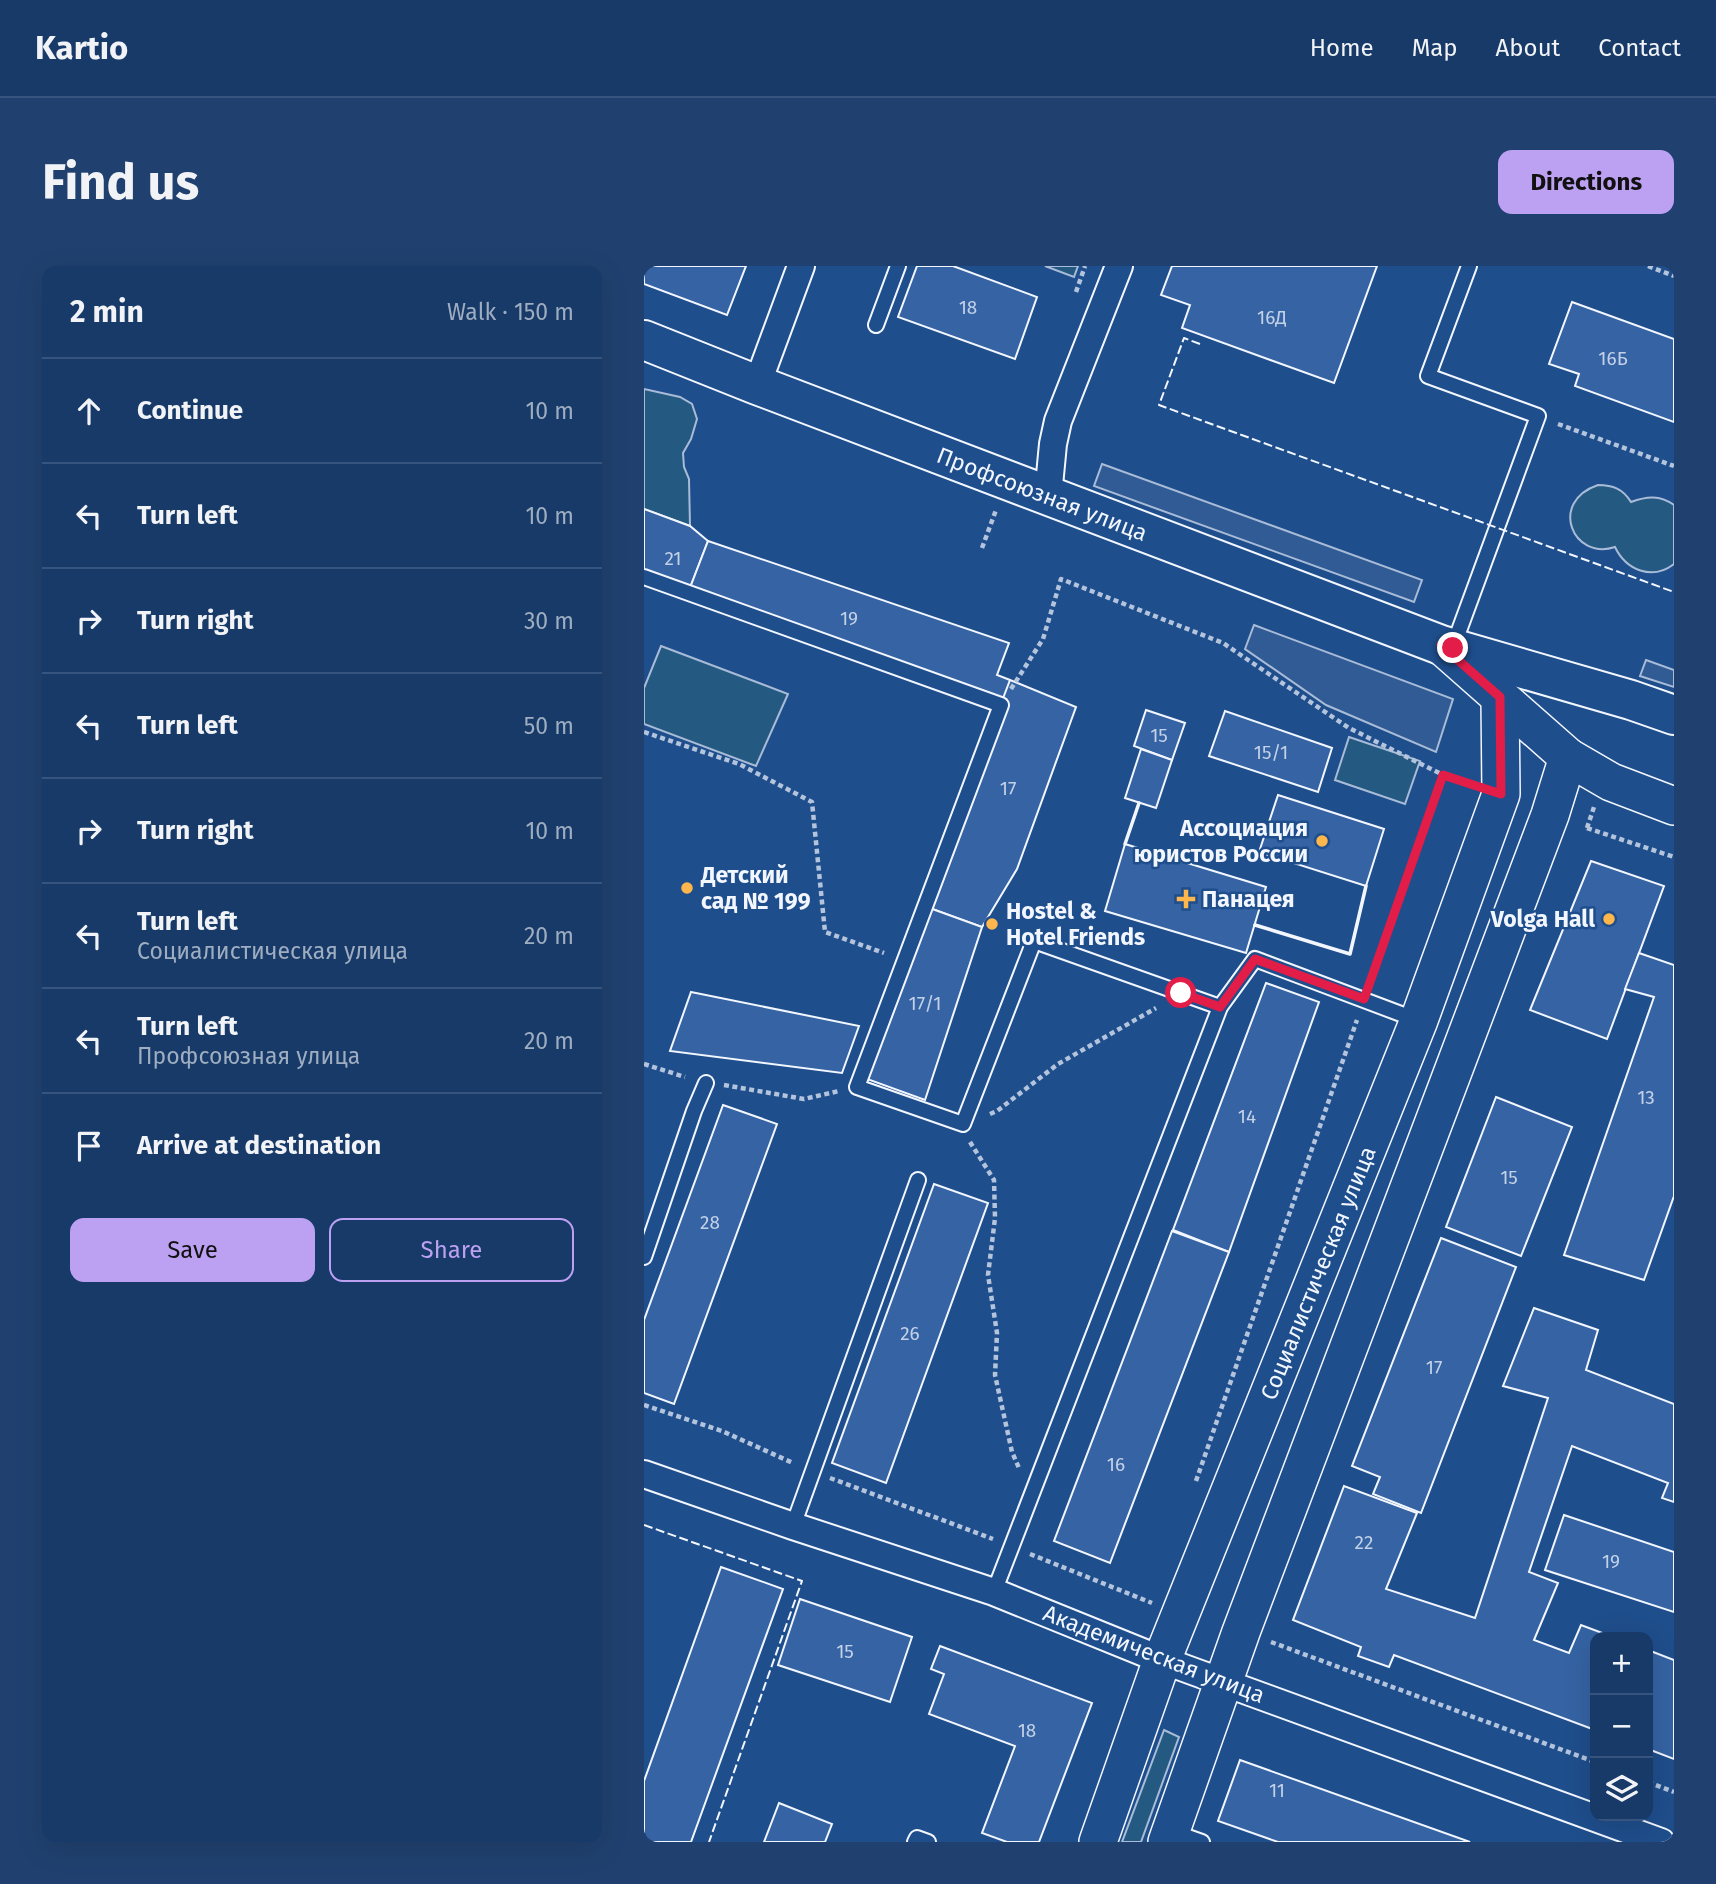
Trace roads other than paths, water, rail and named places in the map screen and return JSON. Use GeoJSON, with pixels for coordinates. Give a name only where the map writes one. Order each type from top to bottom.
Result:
{"type":"FeatureCollection","features":[{"type":"Feature","properties":{"kind":"main road","name":"Профсоюзная улица"},"geometry":{"type":"LineString","coordinates":[[644,340],[1447,646],[1674,715]]}},
{"type":"Feature","properties":{"kind":"street"},"geometry":{"type":"LineString","coordinates":[[757,385],[802,266]]}},
{"type":"Feature","properties":{"kind":"street"},"geometry":{"type":"LineString","coordinates":[[1048,496],[1058,421],[1119,266]]}},
{"type":"Feature","properties":{"kind":"street","name":"Профсоюзная улица"},"geometry":{"type":"LineString","coordinates":[[1447,646],[1568,757],[1611,782],[1674,806]]}},
{"type":"Feature","properties":{"kind":"street","name":"Социалистическая улица"},"geometry":{"type":"LineString","coordinates":[[1098,1842],[1163,1660],[1419,1020],[1501,794],[1500,697]]}},
{"type":"Feature","properties":{"kind":"street"},"geometry":{"type":"LineString","coordinates":[[1180,1838],[1224,1682],[1245,1619],[1550,815],[1568,757]]}},
{"type":"Feature","properties":{"kind":"street","name":"Академическая улица"},"geometry":{"type":"LineString","coordinates":[[644,1474],[994,1591],[1163,1660],[1661,1842]]}},
{"type":"Feature","properties":{"kind":"lane"},"geometry":{"type":"LineString","coordinates":[[876,325],[898,266]]}},
{"type":"Feature","properties":{"kind":"lane"},"geometry":{"type":"LineString","coordinates":[[1447,646],[1538,416],[1428,376],[1469,266]]}},
{"type":"Feature","properties":{"kind":"lane"},"geometry":{"type":"LineString","coordinates":[[644,577],[1001,705],[857,1087],[963,1124],[1034,941],[1220,1007]]}},
{"type":"Feature","properties":{"kind":"lane"},"geometry":{"type":"LineString","coordinates":[[994,1591],[1220,1007],[1255,959],[1419,1020]]}},
{"type":"Feature","properties":{"kind":"lane"},"geometry":{"type":"LineString","coordinates":[[644,1257],[706,1083]]}},
{"type":"Feature","properties":{"kind":"lane"},"geometry":{"type":"LineString","coordinates":[[793,1526],[918,1180]]}},
{"type":"Feature","properties":{"kind":"lane"},"geometry":{"type":"LineString","coordinates":[[915,1842],[917,1838],[928,1842]]}},
{"type":"Feature","properties":{"kind":"place","name":"Ассоциация юристов России"},"geometry":{"type":"Point","coordinates":[1322,841]}},
{"type":"Feature","properties":{"kind":"place","name":"Детский сад № 199"},"geometry":{"type":"Point","coordinates":[687,888]}},
{"type":"Feature","properties":{"kind":"place","name":"Панацея"},"geometry":{"type":"Point","coordinates":[1186,899]}},
{"type":"Feature","properties":{"kind":"place","name":"Volga Hall"},"geometry":{"type":"Point","coordinates":[1609,919]}},
{"type":"Feature","properties":{"kind":"place","name":"Hostel & Hotel Friends"},"geometry":{"type":"Point","coordinates":[992,924]}}]}
